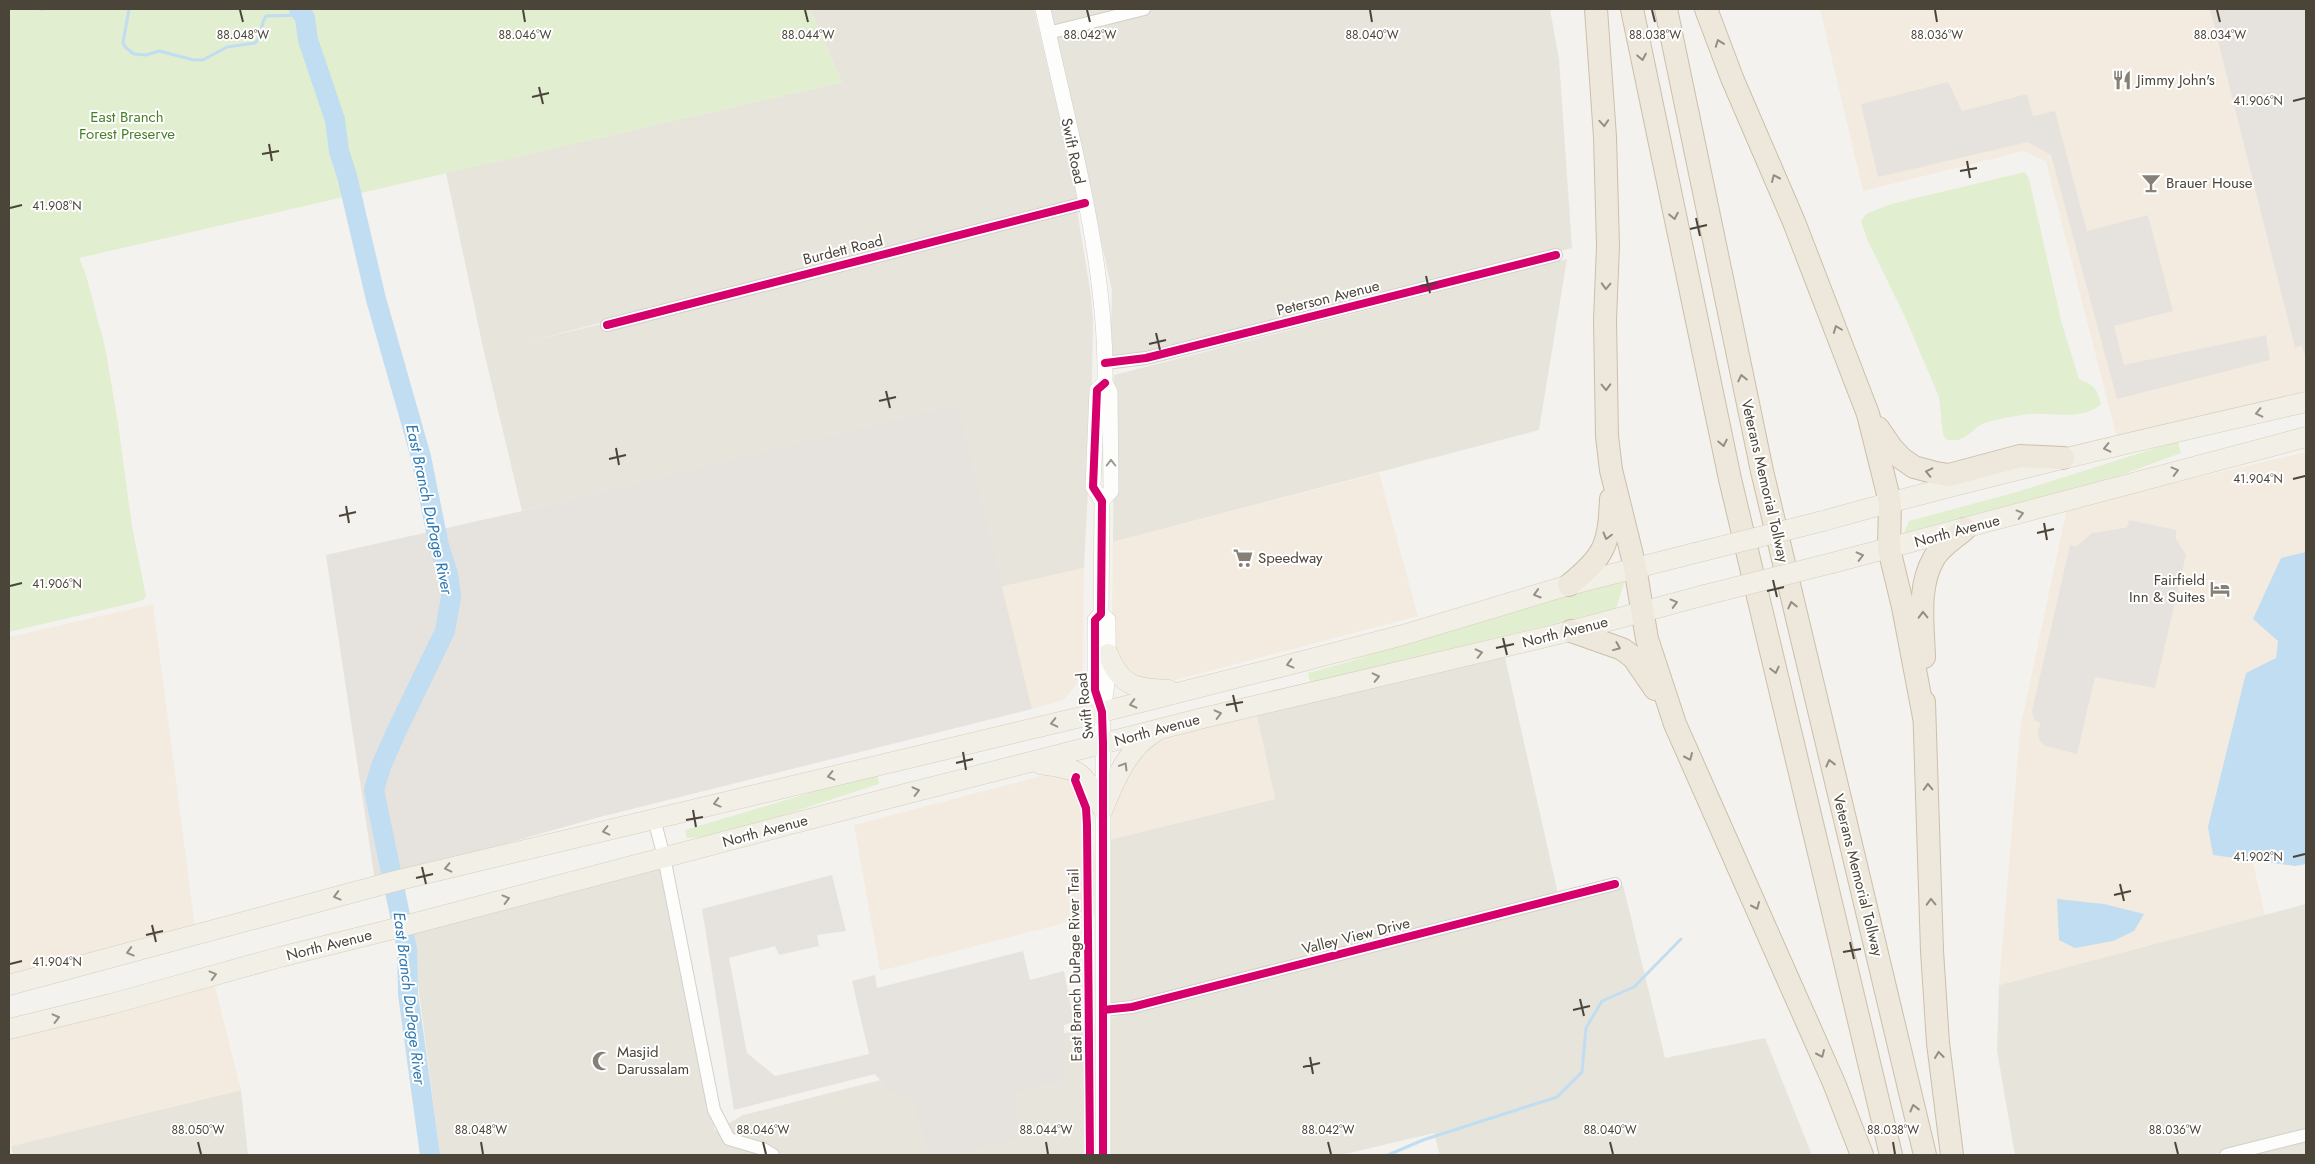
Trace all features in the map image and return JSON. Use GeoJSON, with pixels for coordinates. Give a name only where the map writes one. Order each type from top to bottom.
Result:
{"type":"FeatureCollection","features":[{"type":"Feature","properties":{"kind":"highway"},"geometry":{"type":"LineString","coordinates":[[1596,9],[1605,138],[1608,246],[1606,320],[1607,436],[1611,470],[1635,567],[1644,611],[1647,639],[1675,724],[1830,1074],[1862,1155]]}},
{"type":"Feature","properties":{"kind":"highway"},"geometry":{"type":"LineString","coordinates":[[1632,9],[1685,271],[1733,489],[1891,1155]]}},
{"type":"Feature","properties":{"kind":"highway","name":"Veterans Memorial Tollway"},"geometry":{"type":"LineString","coordinates":[[1666,9],[1762,472],[1925,1155]]}},
{"type":"Feature","properties":{"kind":"highway"},"geometry":{"type":"LineString","coordinates":[[1706,9],[1732,78],[1794,222],[1868,414],[1890,502],[1888,549],[1904,607],[1924,716]]}},
{"type":"Feature","properties":{"kind":"highway"},"geometry":{"type":"LineString","coordinates":[[1868,414],[1895,453],[1914,467],[1936,474],[1949,475],[2020,456],[2063,458]]}},
{"type":"Feature","properties":{"kind":"highway"},"geometry":{"type":"LineString","coordinates":[[1569,585],[1592,566],[1602,553],[1608,535],[1610,520],[1611,470]]}},
{"type":"Feature","properties":{"kind":"highway"},"geometry":{"type":"LineString","coordinates":[[1952,1155],[1938,1043],[1932,951],[1924,716],[1924,586],[1935,557],[1965,529]]}},
{"type":"Feature","properties":{"kind":"highway"},"geometry":{"type":"LineString","coordinates":[[1571,631],[1622,649],[1634,657],[1675,724]]}},
{"type":"Feature","properties":{"kind":"main road","name":"North Avenue"},"geometry":{"type":"LineString","coordinates":[[9,985],[392,882],[1102,712],[1403,635],[1635,567],[1823,521],[2063,458],[2306,402]]}},
{"type":"Feature","properties":{"kind":"main road","name":"North Avenue"},"geometry":{"type":"LineString","coordinates":[[9,1029],[111,1004],[280,957],[1103,743],[1571,631],[1965,529],[2306,437]]}},
{"type":"Feature","properties":{"kind":"main road"},"geometry":{"type":"LineString","coordinates":[[1108,654],[1119,677],[1132,686],[1168,690],[1208,685]]}},
{"type":"Feature","properties":{"kind":"main road"},"geometry":{"type":"LineString","coordinates":[[1103,809],[1111,788],[1132,752],[1149,736],[1162,728]]}},
{"type":"Feature","properties":{"kind":"main road"},"geometry":{"type":"LineString","coordinates":[[1030,762],[1070,768],[1079,772],[1103,809]]}},
{"type":"Feature","properties":{"kind":"street","name":"Swift Road"},"geometry":{"type":"LineString","coordinates":[[1043,9],[1085,203],[1102,301],[1105,383],[1110,392],[1111,491],[1102,502],[1101,614],[1095,620],[1095,690],[1102,712],[1103,743],[1103,1155]]}},
{"type":"Feature","properties":{"kind":"street"},"geometry":{"type":"LineString","coordinates":[[1048,33],[1144,9]]}},
{"type":"Feature","properties":{"kind":"street","name":"Burdett Road"},"geometry":{"type":"LineString","coordinates":[[607,324],[1085,203]]}},
{"type":"Feature","properties":{"kind":"street","name":"Peterson Avenue"},"geometry":{"type":"LineString","coordinates":[[1105,363],[1146,358],[1556,255]]}},
{"type":"Feature","properties":{"kind":"street","name":"Swift Road"},"geometry":{"type":"LineString","coordinates":[[1101,614],[1108,620],[1108,689],[1102,712]]}},
{"type":"Feature","properties":{"kind":"street"},"geometry":{"type":"LineString","coordinates":[[654,820],[664,858],[714,1110],[729,1139],[762,1149],[773,1155]]}},
{"type":"Feature","properties":{"kind":"street","name":"Valley View Drive"},"geometry":{"type":"LineString","coordinates":[[1102,1010],[1132,1006],[1615,884]]}},
{"type":"Feature","properties":{"kind":"street"},"geometry":{"type":"LineString","coordinates":[[2226,1155],[2306,1135]]}},
{"type":"Feature","properties":{"kind":"shaded area"},"geometry":{"type":"Polygon","coordinates":[[[810,9],[1034,9],[1079,200],[530,341],[1077,210],[1091,296],[1093,321],[1091,429],[1084,568],[1000,587],[956,406],[522,511],[484,352],[446,173],[842,82],[810,9]]]}},
{"type":"Feature","properties":{"kind":"shaded area"},"geometry":{"type":"Polygon","coordinates":[[[1049,9],[1550,9],[1559,59],[1572,248],[1110,363],[1112,290],[1049,9]]]}},
{"type":"Feature","properties":{"kind":"shaded area"},"geometry":{"type":"Polygon","coordinates":[[[1820,9],[2306,9],[2306,391],[2117,438],[2046,162],[2024,151],[1863,191],[1820,9]]]}},
{"type":"Feature","properties":{"kind":"shaded area"},"geometry":{"type":"Polygon","coordinates":[[[2210,9],[2306,9],[2306,354],[2304,354],[2302,345],[2295,348],[2210,9]]]}},
{"type":"Feature","properties":{"kind":"shaded area"},"geometry":{"type":"Polygon","coordinates":[[[1948,82],[1962,111],[2027,94],[2033,116],[2055,111],[2087,231],[2148,215],[2173,311],[2114,326],[2124,365],[2266,335],[2270,360],[2117,399],[2051,155],[2028,142],[1878,177],[1861,104],[1948,82]]]}},
{"type":"Feature","properties":{"kind":"shaded area"},"geometry":{"type":"Polygon","coordinates":[[[1567,259],[1539,430],[1113,542],[1114,375],[1567,259]]]}},
{"type":"Feature","properties":{"kind":"shaded area"},"geometry":{"type":"Polygon","coordinates":[[[957,405],[1032,709],[596,818],[375,881],[326,555],[522,511],[957,405]]]}},
{"type":"Feature","properties":{"kind":"shaded area"},"geometry":{"type":"Polygon","coordinates":[[[2306,452],[2306,705],[2248,841],[2265,915],[1999,985],[2020,729],[2067,508],[2306,452]]]}},
{"type":"Feature","properties":{"kind":"shaded area"},"geometry":{"type":"Polygon","coordinates":[[[1379,473],[1418,616],[1171,681],[1141,682],[1116,658],[1112,614],[1113,542],[1379,473]]]}},
{"type":"Feature","properties":{"kind":"shaded area"},"geometry":{"type":"Polygon","coordinates":[[[2129,520],[2176,530],[2176,539],[2186,555],[2155,688],[2095,677],[2077,754],[2046,746],[2040,741],[2038,733],[2040,723],[2034,720],[2032,711],[2070,545],[2076,547],[2092,533],[2127,527],[2129,520]]]}},
{"type":"Feature","properties":{"kind":"shaded area"},"geometry":{"type":"Polygon","coordinates":[[[1084,568],[1083,667],[1076,685],[1065,699],[1032,709],[1000,587],[1084,568]]]}},
{"type":"Feature","properties":{"kind":"shaded area"},"geometry":{"type":"Polygon","coordinates":[[[153,604],[195,927],[9,979],[9,637],[153,604]]]}},
{"type":"Feature","properties":{"kind":"shaded area"},"geometry":{"type":"Polygon","coordinates":[[[1504,653],[1558,894],[1108,1008],[1108,840],[1275,799],[1255,708],[1504,653]]]}},
{"type":"Feature","properties":{"kind":"shaded area"},"geometry":{"type":"Polygon","coordinates":[[[1255,708],[1275,799],[1108,840],[1109,805],[1135,754],[1165,736],[1255,708]]]}},
{"type":"Feature","properties":{"kind":"shaded area"},"geometry":{"type":"Polygon","coordinates":[[[1056,772],[1068,772],[1090,801],[1099,914],[880,971],[854,825],[1056,772]]]}},
{"type":"Feature","properties":{"kind":"shaded area"},"geometry":{"type":"Polygon","coordinates":[[[659,864],[715,1131],[743,1115],[1097,1025],[1098,1155],[440,1155],[411,929],[659,864]]]}},
{"type":"Feature","properties":{"kind":"shaded area"},"geometry":{"type":"Polygon","coordinates":[[[832,875],[846,931],[817,935],[819,946],[779,955],[775,946],[729,958],[747,1053],[775,1076],[869,1054],[852,981],[875,975],[877,988],[1023,951],[1030,980],[1064,971],[1074,1022],[1064,1025],[1065,1080],[1015,1092],[1018,1139],[951,1155],[928,1155],[913,1099],[889,1092],[875,1074],[734,1110],[702,909],[832,875]]]}},
{"type":"Feature","properties":{"kind":"shaded area"},"geometry":{"type":"Polygon","coordinates":[[[1623,885],[1665,1058],[1765,1038],[1812,1155],[1440,1155],[1434,1133],[1341,1155],[1110,1155],[1108,1018],[1623,885]]]}},
{"type":"Feature","properties":{"kind":"shaded area"},"geometry":{"type":"Polygon","coordinates":[[[2306,904],[2306,1131],[2212,1155],[2015,1155],[1997,1051],[1999,985],[2306,904]]]}},
{"type":"Feature","properties":{"kind":"shaded area"},"geometry":{"type":"Polygon","coordinates":[[[213,979],[241,1090],[11,1146],[9,1137],[9,1031],[213,979]]]}},
{"type":"Feature","properties":{"kind":"shaded area"},"geometry":{"type":"Polygon","coordinates":[[[241,1090],[248,1155],[13,1155],[11,1146],[241,1090]]]}},
{"type":"Feature","properties":{"kind":"shaded area"},"geometry":{"type":"Polygon","coordinates":[[[2306,1140],[2306,1155],[2246,1155],[2306,1140]]]}},
{"type":"Feature","properties":{"kind":"green space","name":"East Branch Forest Preserve"},"geometry":{"type":"Polygon","coordinates":[[[9,9],[810,9],[842,82],[79,258],[86,275],[105,347],[118,423],[132,526],[146,597],[141,601],[9,632],[9,9]]]}},
{"type":"Feature","properties":{"kind":"green space"},"geometry":{"type":"Polygon","coordinates":[[[2025,172],[2029,179],[2062,324],[2079,379],[2094,388],[2101,404],[2093,410],[2074,415],[2032,414],[1994,420],[1980,426],[1964,438],[1947,440],[1943,435],[1939,397],[1906,319],[1868,241],[1861,221],[1866,214],[1891,204],[2025,172]]]}},
{"type":"Feature","properties":{"kind":"green space"},"geometry":{"type":"Polygon","coordinates":[[[2178,441],[2181,453],[2116,477],[1904,533],[1909,521],[2017,492],[2178,441]]]}},
{"type":"Feature","properties":{"kind":"green space"},"geometry":{"type":"Polygon","coordinates":[[[1620,581],[1624,583],[1616,609],[1310,682],[1308,673],[1348,662],[1428,635],[1620,581]]]}},
{"type":"Feature","properties":{"kind":"green space"},"geometry":{"type":"Polygon","coordinates":[[[877,773],[879,784],[768,820],[707,837],[687,838],[685,830],[877,773]]]}},
{"type":"Feature","properties":{"kind":"water"},"geometry":{"type":"Polygon","coordinates":[[[2306,552],[2306,864],[2295,866],[2213,855],[2208,827],[2246,673],[2276,658],[2278,641],[2253,619],[2281,558],[2306,552]]]}},
{"type":"Feature","properties":{"kind":"water"},"geometry":{"type":"Polygon","coordinates":[[[2057,899],[2104,904],[2144,914],[2134,931],[2113,941],[2075,948],[2059,940],[2057,899]]]}},
{"type":"Feature","properties":{"kind":"waterway"},"geometry":{"type":"LineString","coordinates":[[129,9],[123,43],[126,48],[134,54],[146,55],[159,51],[194,60],[203,60],[227,47],[255,43],[258,40],[266,16],[302,15]]}},
{"type":"Feature","properties":{"kind":"waterway","name":"East Branch DuPage River"},"geometry":{"type":"LineString","coordinates":[[299,9],[305,18],[308,40],[335,120],[339,151],[347,176],[376,299],[421,457],[439,546],[448,574],[451,597],[445,631],[397,730],[381,766],[374,790],[407,949],[408,994],[430,1155]]}},
{"type":"Feature","properties":{"kind":"waterway"},"geometry":{"type":"LineString","coordinates":[[1388,1155],[1423,1140],[1557,1097],[1582,1072],[1586,1028],[1602,1001],[1634,987],[1681,939]]}},
{"type":"Feature","properties":{"kind":"cycle path"},"geometry":{"type":"LineString","coordinates":[[607,325],[1085,203]]}},
{"type":"Feature","properties":{"kind":"cycle path"},"geometry":{"type":"LineString","coordinates":[[1105,363],[1146,358],[1556,255]]}},
{"type":"Feature","properties":{"kind":"cycle path"},"geometry":{"type":"LineString","coordinates":[[1103,1155],[1103,743],[1102,712],[1095,690],[1095,620],[1101,614],[1102,501],[1093,487],[1097,390],[1105,383]]}},
{"type":"Feature","properties":{"kind":"cycle path","name":"East Branch DuPage River Trail"},"geometry":{"type":"LineString","coordinates":[[1076,777],[1075,780],[1086,808],[1087,825],[1090,1155]]}},
{"type":"Feature","properties":{"kind":"cycle path"},"geometry":{"type":"LineString","coordinates":[[1103,1010],[1132,1007],[1615,884]]}},
{"type":"Feature","properties":{"kind":"place","name":"Jimmy John's"},"geometry":{"type":"Point","coordinates":[2122,80]}},
{"type":"Feature","properties":{"kind":"place","name":"Brauer House"},"geometry":{"type":"Point","coordinates":[2151,183]}},
{"type":"Feature","properties":{"kind":"place","name":"Speedway"},"geometry":{"type":"Point","coordinates":[1243,558]}},
{"type":"Feature","properties":{"kind":"place","name":"Fairfield Inn & Suites"},"geometry":{"type":"Point","coordinates":[2220,589]}},
{"type":"Feature","properties":{"kind":"place","name":"Masjid Darussalam"},"geometry":{"type":"Point","coordinates":[602,1061]}}]}
